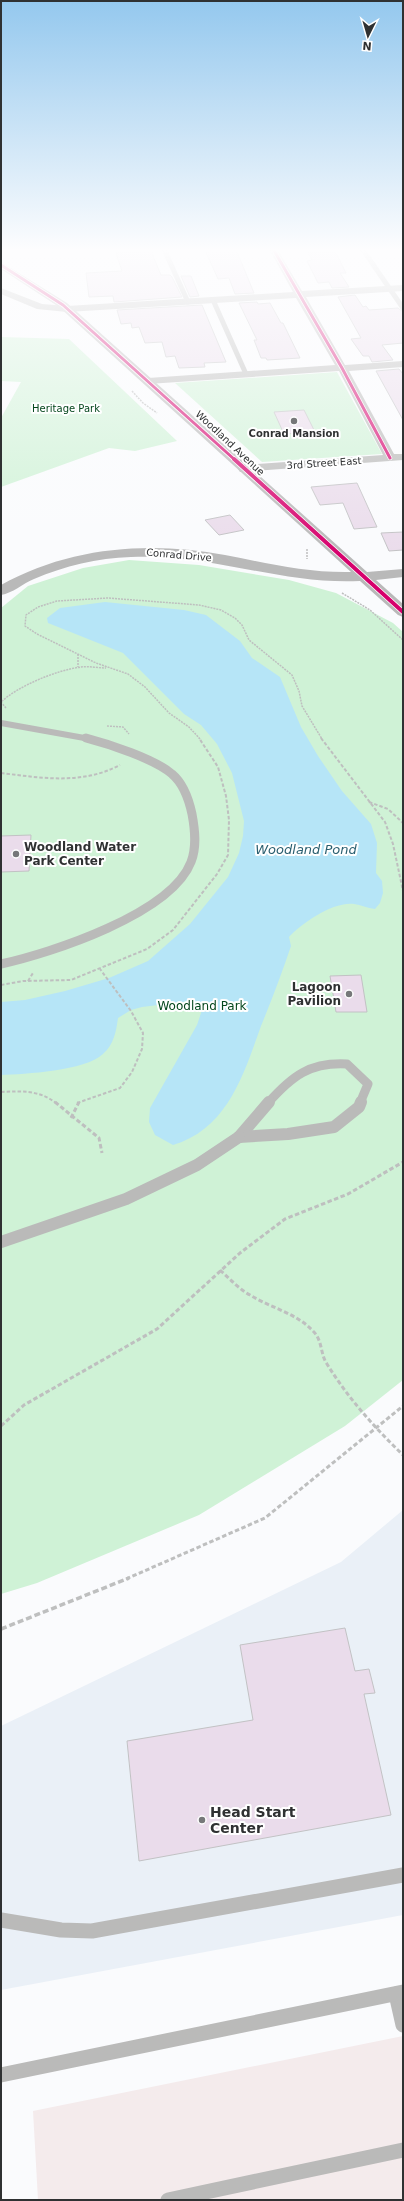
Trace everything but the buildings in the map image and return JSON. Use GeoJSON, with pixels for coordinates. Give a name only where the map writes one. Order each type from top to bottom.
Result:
{"type":"FeatureCollection","features":[{"type":"Feature","properties":{"kind":"street","name":"Woodland Avenue"},"geometry":{"type":"LineString","coordinates":[[113,350],[403,612]]}},
{"type":"Feature","properties":{"kind":"street"},"geometry":{"type":"LineString","coordinates":[[331,350],[390,458]]}},
{"type":"Feature","properties":{"kind":"street"},"geometry":{"type":"LineString","coordinates":[[148,381],[403,364]]}},
{"type":"Feature","properties":{"kind":"street","name":"3rd Street East"},"geometry":{"type":"LineString","coordinates":[[244,469],[403,457]]}},
{"type":"Feature","properties":{"kind":"street","name":"Conrad Drive"},"geometry":{"type":"LineString","coordinates":[[1,591],[41,570],[73,560],[134,552],[176,553],[210,557],[306,575],[363,577],[403,573]]}},
{"type":"Feature","properties":{"kind":"lane"},"geometry":{"type":"LineString","coordinates":[[235,350],[246,374]]}},
{"type":"Feature","properties":{"kind":"lane"},"geometry":{"type":"LineString","coordinates":[[1,723],[88,738],[132,752],[172,774],[189,798],[194,826],[195,848],[191,863],[182,878],[165,894],[140,910],[92,937],[72,945],[38,956],[1,964]]}},
{"type":"Feature","properties":{"kind":"lane"},"geometry":{"type":"LineString","coordinates":[[1,1242],[126,1199],[197,1165],[239,1137],[277,1093],[304,1070],[330,1063],[347,1064],[368,1084],[359,1107],[334,1126],[288,1134],[239,1137]]}},
{"type":"Feature","properties":{"kind":"lane"},"geometry":{"type":"LineString","coordinates":[[1,1920],[62,1930],[92,1931],[403,1875]]}},
{"type":"Feature","properties":{"kind":"lane"},"geometry":{"type":"LineString","coordinates":[[1,2075],[400,1993],[403,2025]]}},
{"type":"Feature","properties":{"kind":"lane"},"geometry":{"type":"LineString","coordinates":[[168,2200],[403,2150]]}},
{"type":"Feature","properties":{"kind":"path"},"geometry":{"type":"LineString","coordinates":[[338,591],[370,610],[403,640]]}},
{"type":"Feature","properties":{"kind":"path"},"geometry":{"type":"LineString","coordinates":[[1,986],[24,981],[71,980],[147,949],[173,930],[217,874],[228,855],[229,820],[226,796],[218,767],[204,744],[188,727],[169,713],[145,687],[128,674],[109,668],[78,654],[37,634],[25,626],[26,615],[38,607],[57,601],[108,598],[199,605],[221,610],[235,618],[242,625],[249,640],[292,675],[299,691],[302,706],[320,737],[385,822],[393,844],[403,891]]}},
{"type":"Feature","properties":{"kind":"path"},"geometry":{"type":"LineString","coordinates":[[78,654],[78,667]]}},
{"type":"Feature","properties":{"kind":"path"},"geometry":{"type":"LineString","coordinates":[[369,802],[388,809],[403,823]]}},
{"type":"Feature","properties":{"kind":"path"},"geometry":{"type":"LineString","coordinates":[[71,1118],[77,1103],[120,1088],[132,1072],[142,1049],[143,1033],[131,1011],[100,969]]}},
{"type":"Feature","properties":{"kind":"path"},"geometry":{"type":"LineString","coordinates":[[1,1092],[28,1091],[47,1096],[71,1118],[99,1138],[102,1153]]}},
{"type":"Feature","properties":{"kind":"path"},"geometry":{"type":"LineString","coordinates":[[1,1426],[24,1405],[157,1329],[220,1270],[285,1219],[348,1194],[403,1162]]}},
{"type":"Feature","properties":{"kind":"path"},"geometry":{"type":"LineString","coordinates":[[220,1270],[250,1295],[287,1311],[312,1330],[322,1341],[324,1360],[352,1401],[375,1429],[403,1455]]}},
{"type":"Feature","properties":{"kind":"path"},"geometry":{"type":"LineString","coordinates":[[1,1630],[145,1572],[266,1518],[403,1406]]}},
{"type":"Feature","properties":{"kind":"shaded area","name":"Head Start Center"},"geometry":{"type":"Polygon","coordinates":[[[403,1510],[403,1915],[1,1990],[1,1726],[341,1562],[403,1510]]]}},
{"type":"Feature","properties":{"kind":"shaded area"},"geometry":{"type":"Polygon","coordinates":[[[403,2036],[403,2200],[38,2200],[33,2111],[403,2036]]]}},
{"type":"Feature","properties":{"kind":"green space","name":"Heritage Park"},"geometry":{"type":"Polygon","coordinates":[[[1,350],[80,350],[177,441],[135,451],[109,448],[1,487],[1,418],[21,382],[1,381],[1,350]]]}},
{"type":"Feature","properties":{"kind":"green space"},"geometry":{"type":"Polygon","coordinates":[[[337,372],[382,454],[262,462],[175,383],[337,372]]]}},
{"type":"Feature","properties":{"kind":"green space","name":"Woodland Park"},"geometry":{"type":"Polygon","coordinates":[[[129,560],[199,565],[289,580],[336,593],[393,623],[403,632],[403,1380],[345,1426],[199,1515],[37,1583],[1,1594],[1,608],[28,586],[83,568],[129,560]]]}},
{"type":"Feature","properties":{"kind":"water","name":"Woodland Pond"},"geometry":{"type":"Polygon","coordinates":[[[105,602],[184,610],[206,615],[240,641],[252,658],[280,677],[301,727],[318,756],[342,791],[371,824],[377,843],[376,873],[382,881],[383,893],[380,903],[375,909],[354,904],[337,906],[319,914],[289,937],[291,946],[284,966],[248,1062],[231,1097],[221,1113],[208,1126],[192,1137],[173,1145],[155,1135],[149,1122],[150,1108],[197,1025],[202,1010],[196,1003],[191,1001],[142,1007],[131,1010],[118,1018],[114,1038],[110,1046],[103,1054],[94,1060],[69,1068],[25,1074],[1,1075],[1,1002],[25,1000],[65,991],[109,978],[148,961],[190,924],[228,877],[239,853],[243,836],[244,821],[232,773],[217,744],[201,725],[184,714],[123,653],[48,623],[47,618],[60,608],[105,602]]]}},
{"type":"Feature","properties":{"kind":"cycle path"},"geometry":{"type":"LineString","coordinates":[[113,350],[403,612]]}},
{"type":"Feature","properties":{"kind":"cycle path"},"geometry":{"type":"LineString","coordinates":[[331,350],[390,458]]}},
{"type":"Feature","properties":{"kind":"place","name":"Conrad Mansion"},"geometry":{"type":"Point","coordinates":[294,421]}},
{"type":"Feature","properties":{"kind":"place","name":"Woodland Water Park Center"},"geometry":{"type":"Point","coordinates":[16,854]}},
{"type":"Feature","properties":{"kind":"place","name":"Lagoon Pavilion"},"geometry":{"type":"Point","coordinates":[349,994]}},
{"type":"Feature","properties":{"kind":"place","name":"Head Start Center"},"geometry":{"type":"Point","coordinates":[202,1820]}}]}
